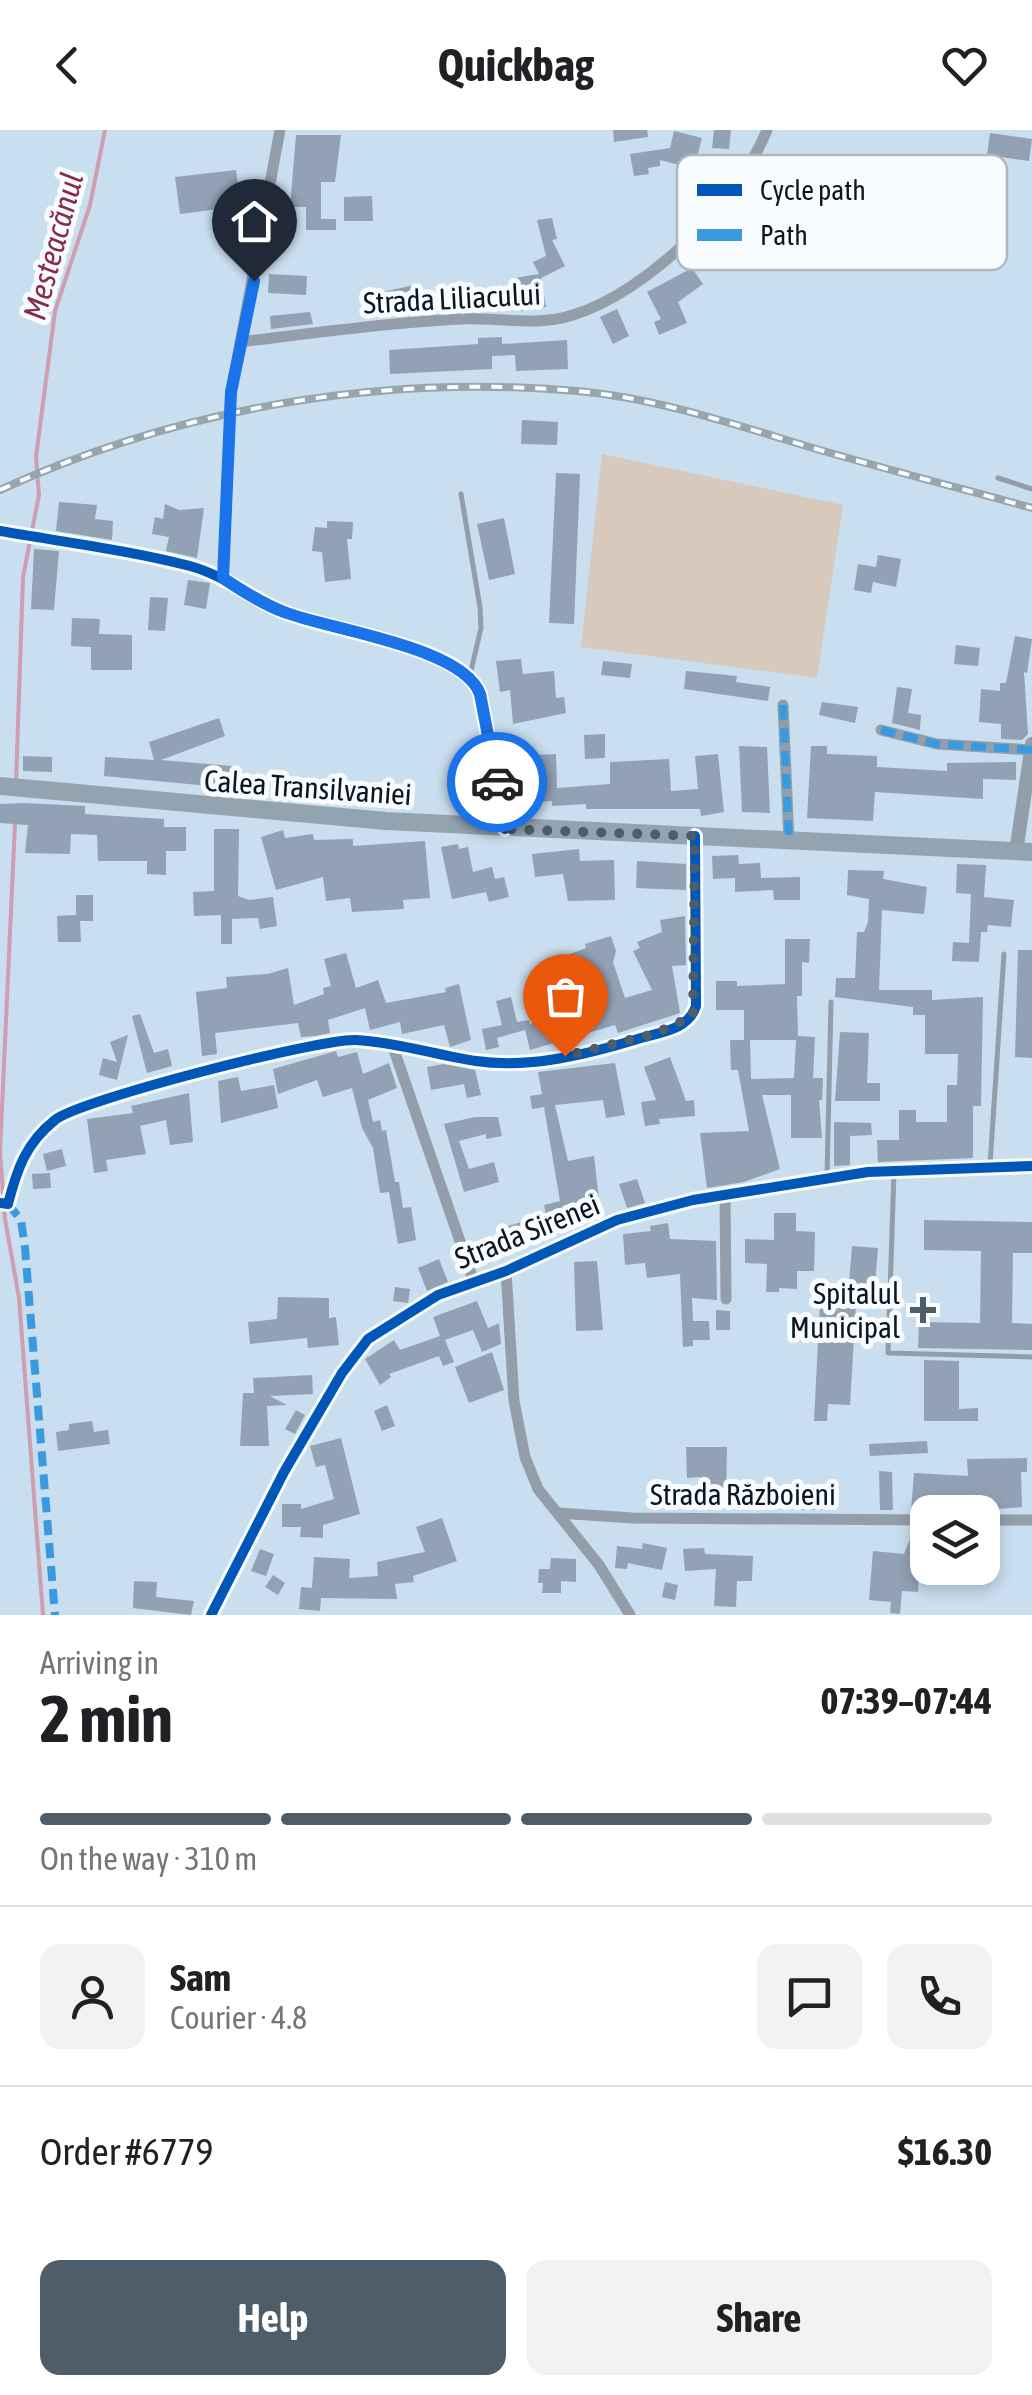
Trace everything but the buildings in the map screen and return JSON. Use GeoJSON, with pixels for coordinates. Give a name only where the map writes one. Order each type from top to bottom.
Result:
{"type":"FeatureCollection","features":[{"type":"Feature","properties":{"kind":"highway","name":"Calea Transilvaniei"},"geometry":{"type":"LineString","coordinates":[[3,786],[195,806],[505,829],[1024,852]]}},
{"type":"Feature","properties":{"kind":"street"},"geometry":{"type":"LineString","coordinates":[[223,578],[229,412],[280,130]]}},
{"type":"Feature","properties":{"kind":"street","name":"Strada Liliacului"},"geometry":{"type":"LineString","coordinates":[[753,155],[767,130]]}},
{"type":"Feature","properties":{"kind":"street","name":"Strada Liliacului"},"geometry":{"type":"LineString","coordinates":[[240,342],[412,322],[480,318],[534,322],[572,316],[631,286],[677,248]]}},
{"type":"Feature","properties":{"kind":"street"},"geometry":{"type":"LineString","coordinates":[[0,531],[191,566],[223,578],[283,612],[436,657],[470,678],[480,694],[505,829]]}},
{"type":"Feature","properties":{"kind":"street"},"geometry":{"type":"LineString","coordinates":[[783,706],[789,840]]}},
{"type":"Feature","properties":{"kind":"street"},"geometry":{"type":"LineString","coordinates":[[882,730],[937,744],[1032,748],[1024,852]]}},
{"type":"Feature","properties":{"kind":"street"},"geometry":{"type":"LineString","coordinates":[[4,1203],[28,1146],[59,1116],[94,1102],[315,1044],[354,1040],[478,1061],[524,1063],[610,1047],[682,1025],[693,1016],[696,1006],[695,836]]}},
{"type":"Feature","properties":{"kind":"street"},"geometry":{"type":"LineString","coordinates":[[393,1046],[473,1279]]}},
{"type":"Feature","properties":{"kind":"street","name":"Strada Sirenei"},"geometry":{"type":"LineString","coordinates":[[211,1615],[324,1399],[368,1340],[414,1308],[473,1279],[506,1271],[617,1220],[725,1194],[828,1177],[1032,1166]]}},
{"type":"Feature","properties":{"kind":"street"},"geometry":{"type":"LineString","coordinates":[[725,1194],[726,1299]]}},
{"type":"Feature","properties":{"kind":"street"},"geometry":{"type":"LineString","coordinates":[[506,1271],[520,1440],[538,1489],[630,1615]]}},
{"type":"Feature","properties":{"kind":"street","name":"Strada Războieni"},"geometry":{"type":"LineString","coordinates":[[558,1513],[633,1518],[910,1520]]}},
{"type":"Feature","properties":{"kind":"street"},"geometry":{"type":"LineString","coordinates":[[1000,1520],[1032,1520]]}},
{"type":"Feature","properties":{"kind":"lane"},"geometry":{"type":"LineString","coordinates":[[998,478],[1032,489]]}},
{"type":"Feature","properties":{"kind":"lane"},"geometry":{"type":"LineString","coordinates":[[461,494],[480,607],[481,628],[470,678]]}},
{"type":"Feature","properties":{"kind":"lane"},"geometry":{"type":"LineString","coordinates":[[990,1168],[1004,954]]}},
{"type":"Feature","properties":{"kind":"lane"},"geometry":{"type":"LineString","coordinates":[[828,1177],[831,1002]]}},
{"type":"Feature","properties":{"kind":"lane"},"geometry":{"type":"LineString","coordinates":[[894,1172],[888,1353],[1032,1357]]}},
{"type":"Feature","properties":{"kind":"shaded area"},"geometry":{"type":"Polygon","coordinates":[[[602,454],[843,505],[817,678],[581,647],[602,454]]]}},
{"type":"Feature","properties":{"kind":"waterway","name":"Mesteacănul"},"geometry":{"type":"LineString","coordinates":[[16,783],[23,577],[39,495],[36,457],[55,311],[90,205],[105,130]]}},
{"type":"Feature","properties":{"kind":"waterway","name":"Mesteacănul"},"geometry":{"type":"LineString","coordinates":[[15,823],[0,1152],[5,1219],[19,1298],[43,1615]]}},
{"type":"Feature","properties":{"kind":"railway"},"geometry":{"type":"LineString","coordinates":[[0,490],[138,438],[282,403],[355,393],[503,387],[577,391],[667,406],[1032,508]]}},
{"type":"Feature","properties":{"kind":"marked path"},"geometry":{"type":"LineString","coordinates":[[783,705],[789,841]]}},
{"type":"Feature","properties":{"kind":"marked path"},"geometry":{"type":"LineString","coordinates":[[881,730],[937,744],[1032,750]]}},
{"type":"Feature","properties":{"kind":"marked path"},"geometry":{"type":"LineString","coordinates":[[8,1204],[21,1220],[25,1248],[55,1615]]}},
{"type":"Feature","properties":{"kind":"cycle path"},"geometry":{"type":"LineString","coordinates":[[0,531],[190,566],[300,618],[421,651],[448,663],[468,677],[480,694],[505,829]]}},
{"type":"Feature","properties":{"kind":"cycle path"},"geometry":{"type":"LineString","coordinates":[[0,1203],[8,1204],[24,1158],[55,1120],[107,1099],[201,1072],[356,1040],[496,1063],[559,1059],[681,1025],[696,1006],[695,836]]}},
{"type":"Feature","properties":{"kind":"cycle path"},"geometry":{"type":"LineString","coordinates":[[211,1615],[284,1472],[342,1373],[368,1339],[438,1295],[506,1271],[617,1220],[693,1200],[868,1172],[1032,1166]]}},
{"type":"Feature","properties":{"kind":"way so far"},"geometry":{"type":"LineString","coordinates":[[497,782],[505,829],[695,836],[693,1016],[682,1025],[654,1034],[565,1056]]}},
{"type":"Feature","properties":{"kind":"place","name":"Spitalul Municipal"},"geometry":{"type":"Point","coordinates":[923,1310]}},
{"type":"Feature","properties":{"kind":"route"},"geometry":{"type":"LineString","coordinates":[[254,281],[231,392],[223,578],[283,612],[436,657],[460,670],[476,683],[480,694],[497,782]]}}]}
